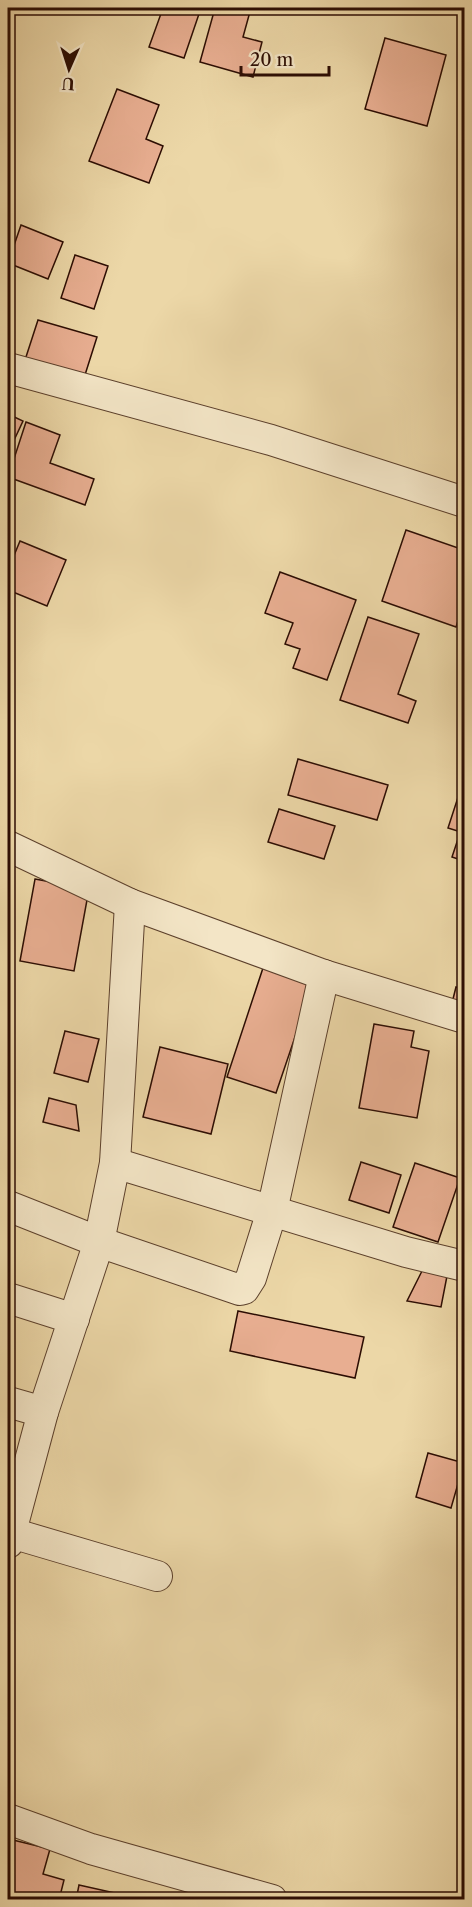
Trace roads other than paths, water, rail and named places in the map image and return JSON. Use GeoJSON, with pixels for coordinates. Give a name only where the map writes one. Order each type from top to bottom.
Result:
{"type":"FeatureCollection","features":[{"type":"Feature","properties":{"kind":"street"},"geometry":{"type":"LineString","coordinates":[[8,368],[271,440],[465,502]]}},
{"type":"Feature","properties":{"kind":"street"},"geometry":{"type":"LineString","coordinates":[[8,846],[130,904],[324,975],[465,1018]]}},
{"type":"Feature","properties":{"kind":"street"},"geometry":{"type":"LineString","coordinates":[[130,904],[115,1163],[99,1242],[43,1412],[9,1536],[158,1576]]}},
{"type":"Feature","properties":{"kind":"street"},"geometry":{"type":"LineString","coordinates":[[8,1206],[99,1242],[242,1290],[248,1284],[272,1211],[324,975]]}},
{"type":"Feature","properties":{"kind":"street"},"geometry":{"type":"LineString","coordinates":[[115,1163],[406,1252],[465,1266]]}},
{"type":"Feature","properties":{"kind":"street"},"geometry":{"type":"LineString","coordinates":[[8,1298],[74,1319]]}},
{"type":"Feature","properties":{"kind":"street"},"geometry":{"type":"LineString","coordinates":[[8,1402],[43,1412]]}},
{"type":"Feature","properties":{"kind":"street"},"geometry":{"type":"LineString","coordinates":[[8,1819],[91,1849],[272,1899]]}}]}
